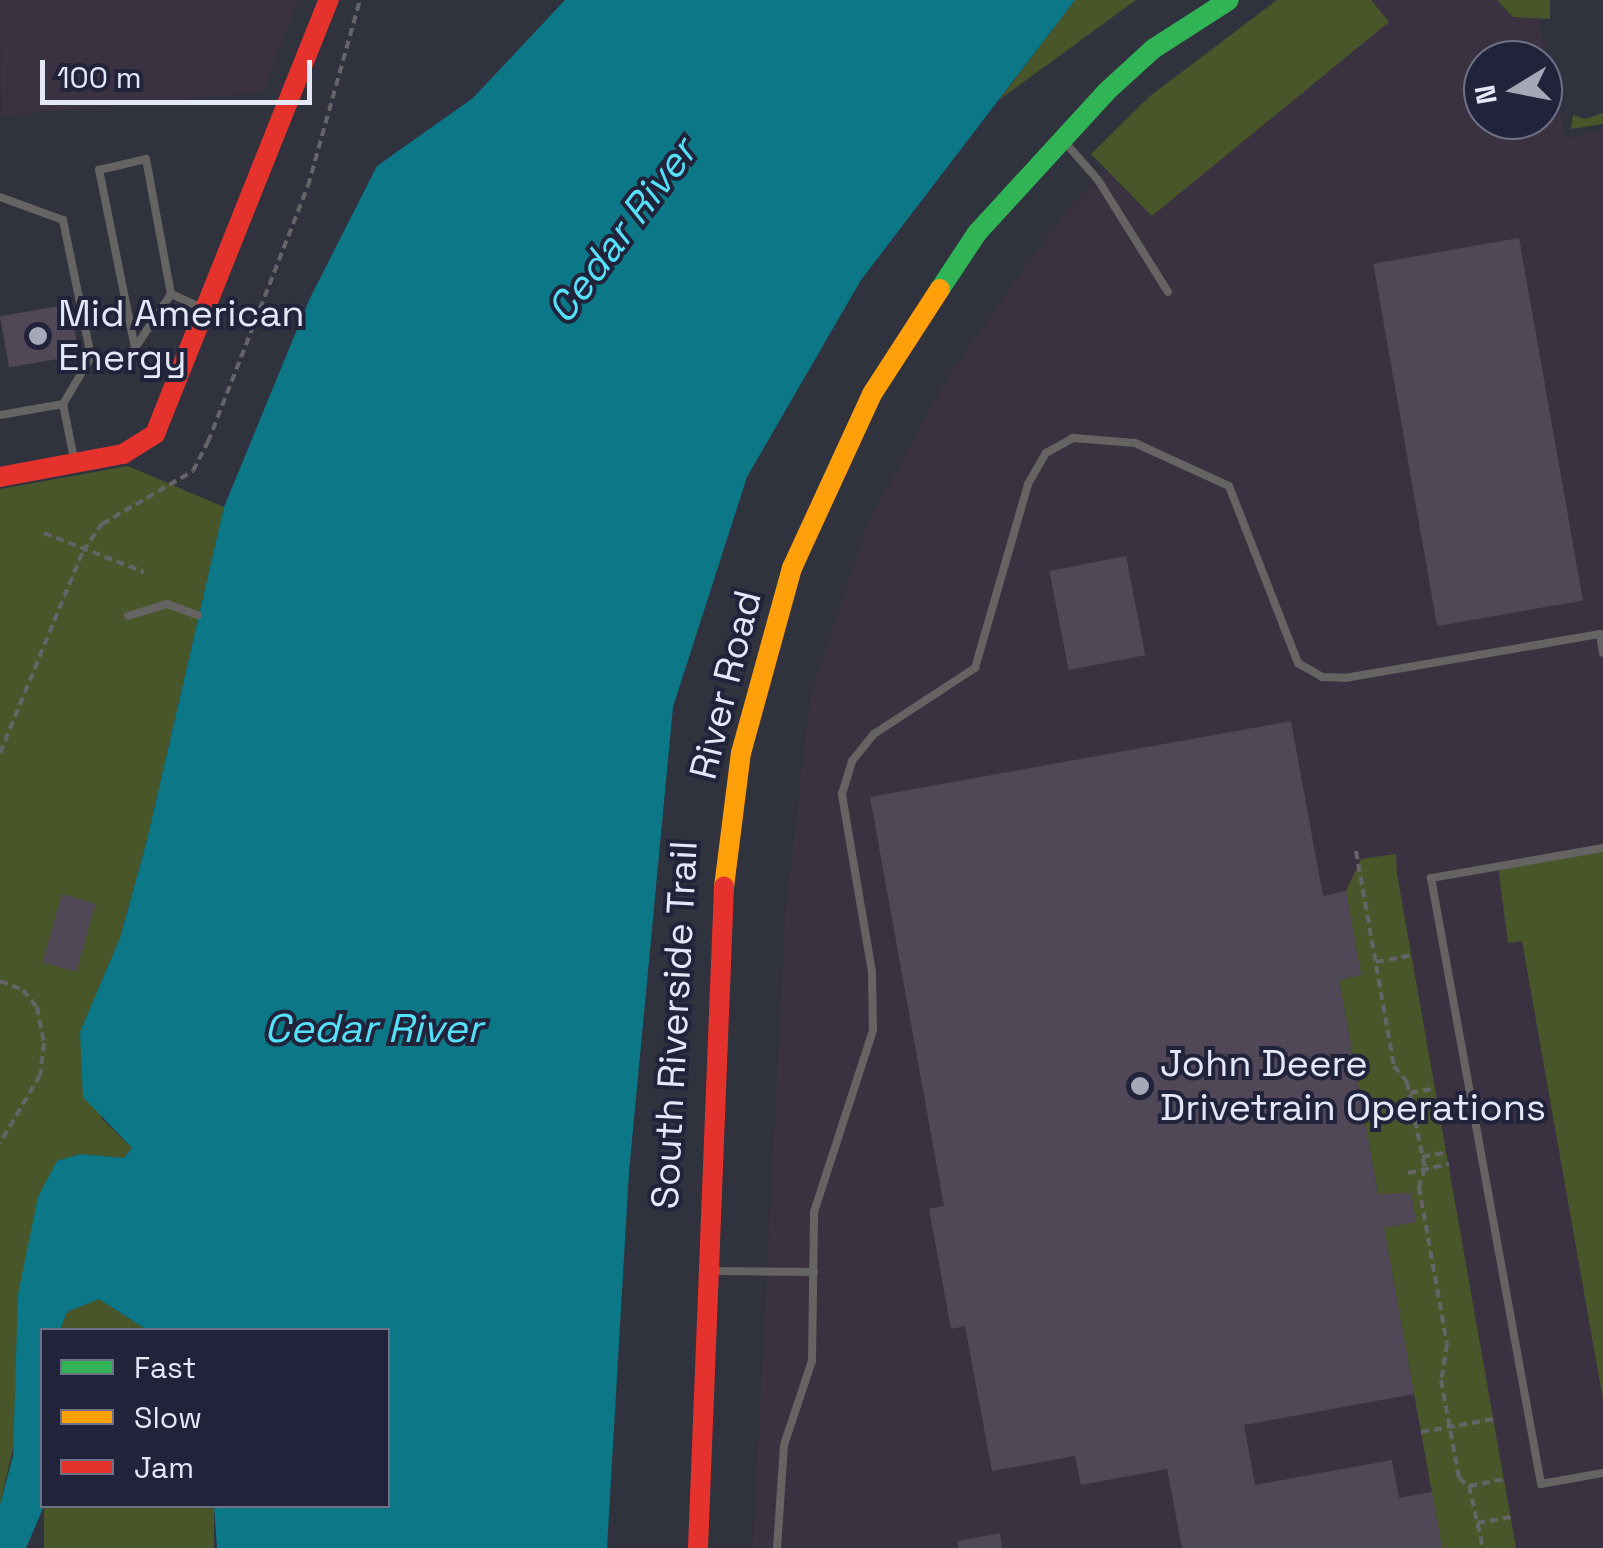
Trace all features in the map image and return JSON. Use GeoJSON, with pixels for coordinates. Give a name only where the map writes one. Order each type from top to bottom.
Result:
{"type":"FeatureCollection","features":[{"type":"Feature","properties":{"kind":"main road"},"geometry":{"type":"LineString","coordinates":[[0,477],[123,454],[155,434],[165,418],[329,0]]}},
{"type":"Feature","properties":{"kind":"main road","name":"River Road"},"geometry":{"type":"LineString","coordinates":[[698,1548],[724,880],[742,753],[772,629],[822,494],[904,338],[977,234],[1060,137],[1153,49],[1229,0]]}},
{"type":"Feature","properties":{"kind":"lane"},"geometry":{"type":"LineString","coordinates":[[1060,137],[1098,180],[1168,292]]}},
{"type":"Feature","properties":{"kind":"lane"},"geometry":{"type":"LineString","coordinates":[[146,159],[171,294],[135,348],[99,170],[146,159]]}},
{"type":"Feature","properties":{"kind":"lane"},"geometry":{"type":"LineString","coordinates":[[0,197],[63,220],[91,357],[64,404],[74,464]]}},
{"type":"Feature","properties":{"kind":"lane"},"geometry":{"type":"LineString","coordinates":[[171,294],[207,310]]}},
{"type":"Feature","properties":{"kind":"lane"},"geometry":{"type":"LineString","coordinates":[[0,416],[64,404]]}},
{"type":"Feature","properties":{"kind":"lane"},"geometry":{"type":"LineString","coordinates":[[778,1548],[784,1446],[812,1361],[814,1212],[874,1030],[872,972],[842,794],[852,762],[874,734],[976,668],[1028,484],[1046,454],[1073,438],[1135,443],[1229,486],[1298,663],[1322,676],[1345,678],[1600,634],[1603,653]]}},
{"type":"Feature","properties":{"kind":"lane"},"geometry":{"type":"LineString","coordinates":[[128,616],[167,604],[198,615]]}},
{"type":"Feature","properties":{"kind":"lane"},"geometry":{"type":"LineString","coordinates":[[1603,848],[1431,878],[1540,1484],[1603,1473]]}},
{"type":"Feature","properties":{"kind":"lane"},"geometry":{"type":"LineString","coordinates":[[708,1271],[814,1272]]}},
{"type":"Feature","properties":{"kind":"path"},"geometry":{"type":"LineString","coordinates":[[0,753],[83,551],[102,524],[194,471],[308,186],[360,0]]}},
{"type":"Feature","properties":{"kind":"path"},"geometry":{"type":"LineString","coordinates":[[44,533],[144,572]]}},
{"type":"Feature","properties":{"kind":"path"},"geometry":{"type":"LineString","coordinates":[[1356,852],[1394,1066],[1410,1093],[1424,1168],[1418,1187],[1447,1344],[1441,1380],[1460,1478],[1469,1486],[1482,1548]]}},
{"type":"Feature","properties":{"kind":"path"},"geometry":{"type":"LineString","coordinates":[[1376,962],[1412,955]]}},
{"type":"Feature","properties":{"kind":"path"},"geometry":{"type":"LineString","coordinates":[[0,981],[23,990],[36,1007],[44,1044],[40,1074],[0,1143]]}},
{"type":"Feature","properties":{"kind":"path"},"geometry":{"type":"LineString","coordinates":[[1410,1093],[1435,1088]]}},
{"type":"Feature","properties":{"kind":"path"},"geometry":{"type":"LineString","coordinates":[[1422,1157],[1446,1152]]}},
{"type":"Feature","properties":{"kind":"path"},"geometry":{"type":"LineString","coordinates":[[1408,1173],[1448,1164]]}},
{"type":"Feature","properties":{"kind":"path"},"geometry":{"type":"LineString","coordinates":[[1421,1432],[1494,1419]]}},
{"type":"Feature","properties":{"kind":"path"},"geometry":{"type":"LineString","coordinates":[[1469,1486],[1504,1479]]}},
{"type":"Feature","properties":{"kind":"path"},"geometry":{"type":"LineString","coordinates":[[1477,1523],[1511,1517]]}},
{"type":"Feature","properties":{"kind":"shaded area"},"geometry":{"type":"Polygon","coordinates":[[[0,0],[298,0],[263,92],[2,115],[0,0]]]}},
{"type":"Feature","properties":{"kind":"shaded area"},"geometry":{"type":"Polygon","coordinates":[[[1329,0],[1534,0],[1543,40],[1463,40],[1463,140],[1563,140],[1563,126],[1566,139],[1603,129],[1603,1548],[753,1548],[785,919],[810,698],[868,524],[948,377],[1065,212],[1174,105],[1329,0]]]}},
{"type":"Feature","properties":{"kind":"green space"},"geometry":{"type":"Polygon","coordinates":[[[1075,0],[1136,0],[999,100],[1075,0]]]}},
{"type":"Feature","properties":{"kind":"green space"},"geometry":{"type":"Polygon","coordinates":[[[1277,0],[1371,0],[1389,22],[1152,216],[1091,154],[1150,96],[1277,0]]]}},
{"type":"Feature","properties":{"kind":"green space"},"geometry":{"type":"Polygon","coordinates":[[[1497,0],[1550,0],[1550,19],[1513,17],[1497,0]]]}},
{"type":"Feature","properties":{"kind":"green space"},"geometry":{"type":"Polygon","coordinates":[[[1603,113],[1603,124],[1571,129],[1573,115],[1585,119],[1603,113]]]}},
{"type":"Feature","properties":{"kind":"green space"},"geometry":{"type":"Polygon","coordinates":[[[128,466],[224,507],[147,840],[120,938],[80,1033],[102,1119],[132,1148],[124,1158],[80,1154],[0,1505],[0,489],[128,466]]]}},
{"type":"Feature","properties":{"kind":"green space"},"geometry":{"type":"Polygon","coordinates":[[[1603,848],[1603,1400],[1522,941],[1508,943],[1498,866],[1603,848]]]}},
{"type":"Feature","properties":{"kind":"green space"},"geometry":{"type":"Polygon","coordinates":[[[1396,854],[1516,1548],[1442,1548],[1384,1228],[1416,1222],[1411,1194],[1378,1194],[1339,980],[1361,975],[1346,891],[1361,859],[1396,854]]]}},
{"type":"Feature","properties":{"kind":"green space"},"geometry":{"type":"Polygon","coordinates":[[[99,1299],[144,1328],[61,1328],[67,1312],[99,1299]]]}},
{"type":"Feature","properties":{"kind":"green space"},"geometry":{"type":"Polygon","coordinates":[[[44,1508],[214,1508],[214,1548],[44,1548],[44,1508]]]}},
{"type":"Feature","properties":{"kind":"water","name":"Cedar River"},"geometry":{"type":"Polygon","coordinates":[[[565,0],[1075,0],[861,280],[747,477],[673,707],[629,1172],[607,1548],[217,1548],[214,1508],[390,1508],[390,1328],[144,1328],[99,1299],[67,1312],[61,1328],[40,1328],[40,1508],[43,1508],[26,1548],[0,1548],[0,1505],[13,1456],[18,1294],[38,1197],[57,1161],[80,1154],[124,1158],[132,1148],[83,1097],[80,1032],[120,938],[147,840],[224,507],[310,298],[377,166],[473,98],[565,0]]]}},
{"type":"Feature","properties":{"kind":"building"},"geometry":{"type":"Polygon","coordinates":[[[1519,238],[1583,600],[1437,626],[1373,264],[1519,238]]]}},
{"type":"Feature","properties":{"kind":"building","name":"Mid American Energy"},"geometry":{"type":"Polygon","coordinates":[[[70,304],[79,355],[9,368],[0,316],[70,304]]]}},
{"type":"Feature","properties":{"kind":"building"},"geometry":{"type":"Polygon","coordinates":[[[1126,556],[1145,655],[1069,670],[1049,571],[1126,556]]]}},
{"type":"Feature","properties":{"kind":"building","name":"John Deere Drivetrain Operations"},"geometry":{"type":"Polygon","coordinates":[[[1291,721],[1323,896],[1346,891],[1361,975],[1339,980],[1378,1194],[1411,1193],[1416,1222],[1384,1228],[1414,1394],[1244,1425],[1255,1485],[1392,1460],[1399,1498],[1432,1492],[1442,1548],[1182,1548],[1167,1469],[1081,1485],[1075,1456],[992,1471],[965,1326],[951,1329],[929,1209],[944,1206],[870,797],[1291,721]]]}},
{"type":"Feature","properties":{"kind":"building"},"geometry":{"type":"Polygon","coordinates":[[[62,894],[96,904],[76,972],[42,962],[62,894]]]}},
{"type":"Feature","properties":{"kind":"building"},"geometry":{"type":"Polygon","coordinates":[[[1000,1533],[1002,1548],[958,1548],[958,1541],[1000,1533]]]}},
{"type":"Feature","properties":{"kind":"traffic: fast"},"geometry":{"type":"LineString","coordinates":[[940,289],[977,233],[1106,92],[1153,49],[1229,0]]}},
{"type":"Feature","properties":{"kind":"traffic: slow"},"geometry":{"type":"LineString","coordinates":[[724,887],[741,753],[792,568],[872,394],[940,289]]}},
{"type":"Feature","properties":{"kind":"traffic: jam"},"geometry":{"type":"LineString","coordinates":[[0,477],[123,454],[155,434],[329,0]]}},
{"type":"Feature","properties":{"kind":"traffic: jam"},"geometry":{"type":"LineString","coordinates":[[698,1548],[724,887]]}},
{"type":"Feature","properties":{"kind":"place","name":"Mid American Energy"},"geometry":{"type":"Point","coordinates":[38,336]}},
{"type":"Feature","properties":{"kind":"place","name":"John Deere Drivetrain Operations"},"geometry":{"type":"Point","coordinates":[1140,1086]}}]}
